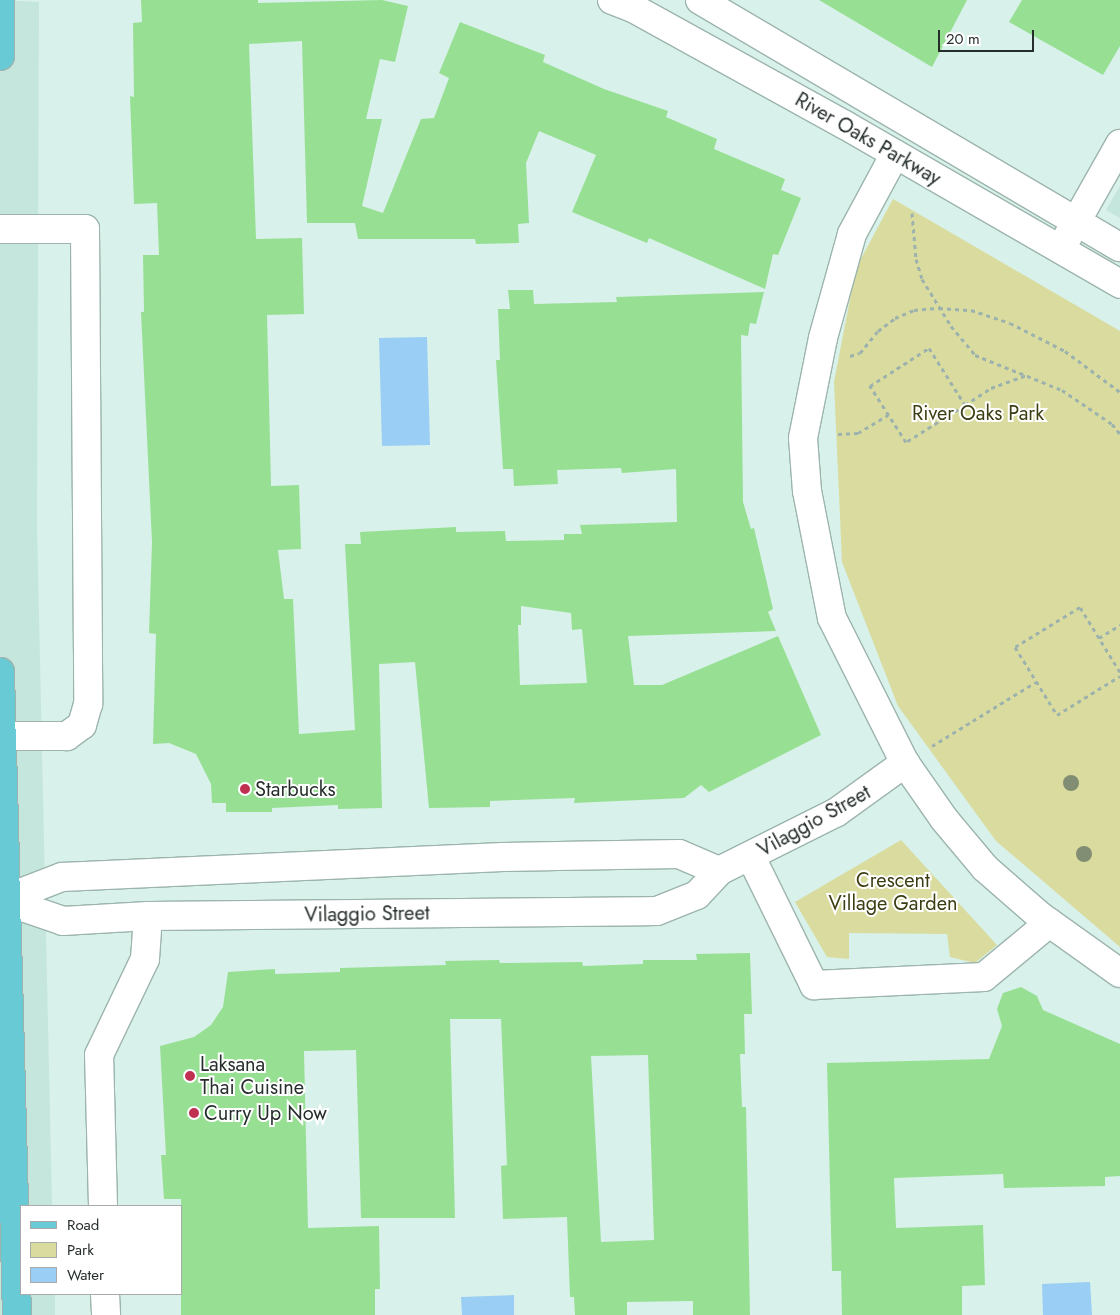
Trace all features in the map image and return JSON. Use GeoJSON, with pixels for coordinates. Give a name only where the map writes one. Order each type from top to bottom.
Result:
{"type":"FeatureCollection","features":[{"type":"Feature","properties":{"kind":"main road"},"geometry":{"type":"LineString","coordinates":[[0,0],[0,56]]}},
{"type":"Feature","properties":{"kind":"main road"},"geometry":{"type":"LineString","coordinates":[[0,672],[3,901],[17,1315]]}},
{"type":"Feature","properties":{"kind":"street","name":"River Oaks Parkway"},"geometry":{"type":"LineString","coordinates":[[700,0],[1120,247]]}},
{"type":"Feature","properties":{"kind":"street","name":"River Oaks Parkway"},"geometry":{"type":"LineString","coordinates":[[627,3],[896,154],[1120,284]]}},
{"type":"Feature","properties":{"kind":"street"},"geometry":{"type":"LineString","coordinates":[[1060,249],[1120,144]]}},
{"type":"Feature","properties":{"kind":"street"},"geometry":{"type":"LineString","coordinates":[[896,154],[852,234],[822,338],[803,438],[807,490],[832,618],[905,763],[944,819],[985,868],[1049,923],[1120,973]]}},
{"type":"Feature","properties":{"kind":"street"},"geometry":{"type":"LineString","coordinates":[[0,229],[85,229],[88,704],[82,725],[67,736],[1,736]]}},
{"type":"Feature","properties":{"kind":"street","name":"Vilaggio Street"},"geometry":{"type":"LineString","coordinates":[[3,901],[63,922],[148,916],[657,911],[697,895],[719,871],[751,857],[837,812],[905,763]]}},
{"type":"Feature","properties":{"kind":"street"},"geometry":{"type":"LineString","coordinates":[[3,901],[62,877],[493,857],[679,854],[719,871]]}},
{"type":"Feature","properties":{"kind":"street"},"geometry":{"type":"LineString","coordinates":[[751,857],[814,985],[984,977],[1049,923]]}},
{"type":"Feature","properties":{"kind":"street"},"geometry":{"type":"LineString","coordinates":[[103,1205],[99,1055],[146,958],[148,916]]}},
{"type":"Feature","properties":{"kind":"street"},"geometry":{"type":"LineString","coordinates":[[105,1295],[106,1315]]}},
{"type":"Feature","properties":{"kind":"path"},"geometry":{"type":"LineString","coordinates":[[912,213],[916,259],[922,279],[939,308],[974,355],[1062,390],[1105,419],[1120,434]]}},
{"type":"Feature","properties":{"kind":"path"},"geometry":{"type":"LineString","coordinates":[[844,358],[860,353],[878,331],[895,318],[914,310],[939,308],[971,310],[1010,323],[1065,351],[1120,392]]}},
{"type":"Feature","properties":{"kind":"path"},"geometry":{"type":"LineString","coordinates":[[965,404],[929,348],[870,386],[906,442],[991,388],[1026,375]]}},
{"type":"Feature","properties":{"kind":"path"},"geometry":{"type":"LineString","coordinates":[[838,434],[858,433],[888,415]]}},
{"type":"Feature","properties":{"kind":"path"},"geometry":{"type":"LineString","coordinates":[[1120,672],[1080,608],[1015,647],[1057,715],[1120,676]]}},
{"type":"Feature","properties":{"kind":"path"},"geometry":{"type":"LineString","coordinates":[[1099,638],[1120,625]]}},
{"type":"Feature","properties":{"kind":"path"},"geometry":{"type":"LineString","coordinates":[[932,746],[1037,682]]}},
{"type":"Feature","properties":{"kind":"shaded area"},"geometry":{"type":"Polygon","coordinates":[[[0,0],[39,2],[37,525],[52,1205],[20,1205],[20,1295],[55,1295],[55,1315],[0,1315],[0,0]]]}},
{"type":"Feature","properties":{"kind":"shaded area"},"geometry":{"type":"Polygon","coordinates":[[[1120,186],[1120,218],[1106,210],[1120,186]]]}},
{"type":"Feature","properties":{"kind":"green space","name":"River Oaks Park"},"geometry":{"type":"Polygon","coordinates":[[[893,199],[1120,331],[1120,947],[996,841],[898,706],[842,562],[834,382],[856,268],[893,199]]]}},
{"type":"Feature","properties":{"kind":"green space","name":"Crescent Village Garden"},"geometry":{"type":"Polygon","coordinates":[[[901,840],[997,945],[975,963],[950,957],[947,934],[849,933],[849,959],[827,957],[795,902],[901,840]]]}},
{"type":"Feature","properties":{"kind":"water"},"geometry":{"type":"Polygon","coordinates":[[[427,337],[430,445],[382,446],[379,338],[427,337]]]}},
{"type":"Feature","properties":{"kind":"water"},"geometry":{"type":"Polygon","coordinates":[[[1090,1282],[1092,1315],[1043,1315],[1042,1284],[1090,1282]]]}},
{"type":"Feature","properties":{"kind":"water"},"geometry":{"type":"Polygon","coordinates":[[[514,1295],[514,1315],[462,1315],[461,1297],[514,1295]]]}},
{"type":"Feature","properties":{"kind":"building"},"geometry":{"type":"Polygon","coordinates":[[[141,0],[258,0],[258,3],[382,0],[408,6],[395,62],[380,59],[366,119],[382,119],[362,206],[383,213],[421,119],[434,118],[449,78],[439,73],[460,22],[545,55],[543,62],[604,89],[668,111],[666,117],[717,139],[714,149],[785,179],[781,190],[801,198],[778,255],[773,254],[765,289],[649,238],[647,243],[572,212],[596,155],[539,131],[526,163],[529,223],[518,224],[519,243],[476,244],[475,239],[358,239],[355,223],[307,223],[302,41],[249,44],[256,239],[302,238],[304,314],[267,315],[271,486],[299,485],[301,549],[278,550],[284,599],[293,599],[299,734],[355,730],[345,544],[361,544],[360,532],[456,527],[456,532],[505,531],[506,541],[564,540],[564,534],[582,534],[580,525],[677,522],[676,469],[622,473],[621,468],[557,470],[558,484],[514,486],[513,469],[503,469],[496,360],[500,360],[498,309],[510,309],[508,290],[533,290],[534,304],[617,302],[616,297],[764,292],[756,324],[750,323],[748,336],[741,335],[743,502],[751,529],[754,528],[773,609],[768,612],[776,631],[628,636],[634,685],[662,685],[778,636],[821,735],[709,792],[701,785],[684,798],[574,803],[575,798],[490,801],[490,807],[429,808],[415,662],[379,664],[382,808],[338,809],[338,805],[272,808],[272,812],[226,812],[226,803],[212,803],[211,784],[196,754],[169,743],[153,744],[156,634],[149,633],[152,542],[141,312],[144,312],[143,255],[159,255],[157,203],[134,204],[130,96],[134,97],[133,23],[142,22],[141,0]],[[521,606],[521,625],[518,625],[520,685],[587,683],[582,629],[572,630],[571,613],[521,606]]]}},
{"type":"Feature","properties":{"kind":"building"},"geometry":{"type":"Polygon","coordinates":[[[819,0],[967,0],[932,67],[819,0]]]}},
{"type":"Feature","properties":{"kind":"building"},"geometry":{"type":"Polygon","coordinates":[[[1022,0],[1120,0],[1120,46],[1103,75],[1009,22],[1022,0]]]}},
{"type":"Feature","properties":{"kind":"building"},"geometry":{"type":"Polygon","coordinates":[[[750,953],[752,1014],[744,1014],[745,1054],[740,1054],[742,1107],[746,1107],[750,1315],[693,1315],[693,1301],[627,1302],[627,1315],[575,1315],[574,1297],[570,1297],[567,1217],[503,1219],[501,1166],[507,1165],[501,1019],[450,1019],[455,1218],[361,1218],[356,1050],[304,1051],[308,1228],[379,1226],[380,1289],[375,1289],[375,1315],[181,1315],[182,1205],[181,1199],[164,1199],[161,1155],[166,1155],[160,1046],[194,1037],[211,1025],[223,1007],[228,972],[275,969],[275,974],[340,972],[340,968],[446,965],[445,961],[499,960],[500,963],[582,962],[583,966],[643,964],[643,960],[697,960],[696,954],[750,953]],[[648,1055],[591,1056],[601,1242],[654,1240],[648,1055]]]}},
{"type":"Feature","properties":{"kind":"building"},"geometry":{"type":"Polygon","coordinates":[[[1021,987],[1037,996],[1043,1010],[1120,1044],[1120,1176],[1105,1177],[1105,1186],[1004,1188],[1003,1174],[894,1178],[896,1228],[983,1225],[985,1285],[962,1286],[962,1315],[842,1315],[841,1271],[832,1271],[827,1063],[989,1059],[1002,1026],[997,1009],[1003,993],[1021,987]]]}},
{"type":"Feature","properties":{"kind":"place","name":"Starbucks"},"geometry":{"type":"Point","coordinates":[245,789]}},
{"type":"Feature","properties":{"kind":"place","name":"Laksana Thai Cuisine"},"geometry":{"type":"Point","coordinates":[190,1076]}},
{"type":"Feature","properties":{"kind":"place","name":"Curry Up Now"},"geometry":{"type":"Point","coordinates":[194,1113]}}]}
